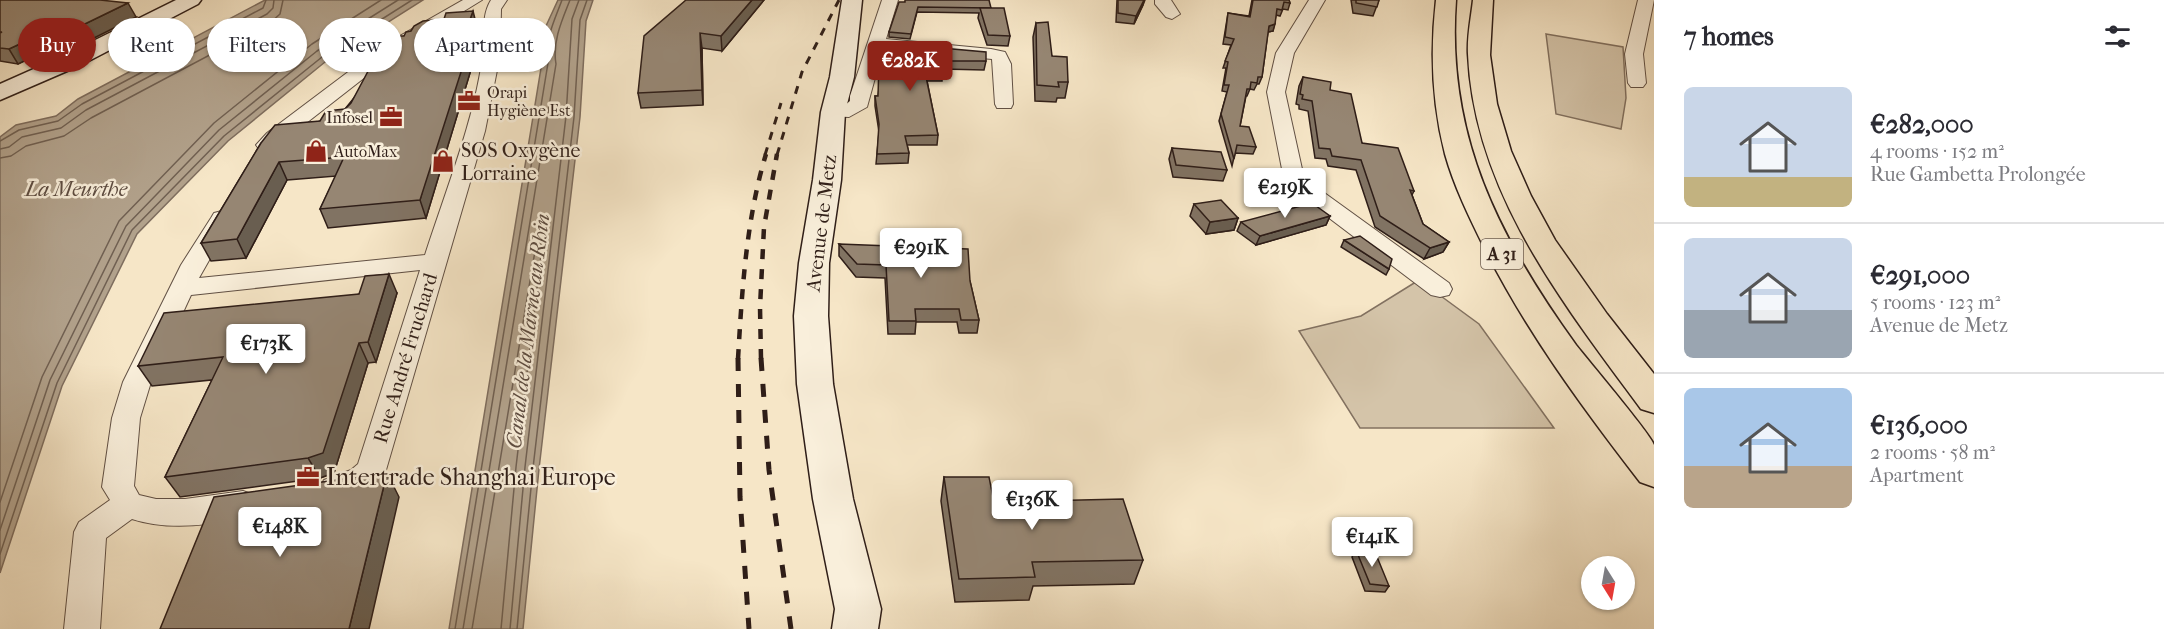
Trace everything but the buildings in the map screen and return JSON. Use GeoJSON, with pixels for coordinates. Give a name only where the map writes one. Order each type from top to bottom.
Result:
{"type":"FeatureCollection","features":[{"type":"Feature","properties":{"kind":"highway","name":"A 31"},"geometry":{"type":"LineString","coordinates":[[1446,0],[1442,59],[1446,97],[1456,146],[1476,198],[1506,262],[1566,357],[1654,471]]}},
{"type":"Feature","properties":{"kind":"highway","name":"A 31"},"geometry":{"type":"LineString","coordinates":[[1484,0],[1479,54],[1483,85],[1489,121],[1509,177],[1552,259],[1576,296],[1654,400]]}},
{"type":"Feature","properties":{"kind":"main road"},"geometry":{"type":"LineString","coordinates":[[96,48],[191,0]]}},
{"type":"Feature","properties":{"kind":"main road","name":"Avenue de Metz"},"geometry":{"type":"LineString","coordinates":[[851,2],[842,77],[846,104],[827,180],[814,263],[812,316],[815,384],[833,499],[864,622]]}},
{"type":"Feature","properties":{"kind":"main road"},"geometry":{"type":"LineString","coordinates":[[0,84],[40,72]]}},
{"type":"Feature","properties":{"kind":"main road"},"geometry":{"type":"LineString","coordinates":[[0,93],[46,72]]}},
{"type":"Feature","properties":{"kind":"street"},"geometry":{"type":"LineString","coordinates":[[846,104],[875,43],[890,0]]}},
{"type":"Feature","properties":{"kind":"street"},"geometry":{"type":"LineString","coordinates":[[1163,0],[1163,4],[1172,14]]}},
{"type":"Feature","properties":{"kind":"street"},"geometry":{"type":"LineString","coordinates":[[1317,0],[1285,53],[1276,92],[1292,169],[1304,188],[1440,289]]}},
{"type":"Feature","properties":{"kind":"street"},"geometry":{"type":"LineString","coordinates":[[1637,83],[1634,54],[1646,0]]}},
{"type":"Feature","properties":{"kind":"street","name":"Rue André Fruchard"},"geometry":{"type":"LineString","coordinates":[[252,166],[274,136],[390,50],[481,5],[491,55],[475,131],[371,470],[362,479],[343,488],[308,495]]}},
{"type":"Feature","properties":{"kind":"street"},"geometry":{"type":"LineString","coordinates":[[875,43],[999,56],[1002,64],[1004,104]]}},
{"type":"Feature","properties":{"kind":"street"},"geometry":{"type":"LineString","coordinates":[[235,195],[193,265],[137,382],[126,418],[118,488],[128,504],[152,512],[182,512],[262,501]]}},
{"type":"Feature","properties":{"kind":"street"},"geometry":{"type":"LineString","coordinates":[[182,288],[434,261]]}},
{"type":"Feature","properties":{"kind":"street"},"geometry":{"type":"LineString","coordinates":[[82,629],[90,532],[128,504]]}},
{"type":"Feature","properties":{"kind":"shaded area"},"geometry":{"type":"Polygon","coordinates":[[[1546,34],[1623,47],[1626,98],[1621,129],[1556,114],[1546,34]]]}},
{"type":"Feature","properties":{"kind":"shaded area"},"geometry":{"type":"Polygon","coordinates":[[[1419,280],[1479,324],[1554,428],[1360,428],[1299,331],[1361,316],[1419,280]]]}},
{"type":"Feature","properties":{"kind":"water","name":"La Meurthe"},"geometry":{"type":"Polygon","coordinates":[[[265,0],[423,0],[395,18],[319,18],[319,67],[228,141],[137,234],[62,386],[0,573],[0,137],[16,125],[56,116],[78,99],[129,72],[195,72],[195,37],[207,31],[207,72],[307,72],[307,18],[231,18],[265,0]]]}},
{"type":"Feature","properties":{"kind":"water","name":"Canal de la Marne au Rhin"},"geometry":{"type":"Polygon","coordinates":[[[558,0],[593,0],[586,21],[580,117],[539,469],[523,629],[449,629],[540,72],[555,72],[555,18],[550,18],[558,0]]]}},
{"type":"Feature","properties":{"kind":"railway"},"geometry":{"type":"LineString","coordinates":[[777,155],[802,72],[839,0]]}},
{"type":"Feature","properties":{"kind":"railway"},"geometry":{"type":"LineString","coordinates":[[765,155],[781,103]]}},
{"type":"Feature","properties":{"kind":"railway"},"geometry":{"type":"LineString","coordinates":[[738,359],[749,230],[766,154]]}},
{"type":"Feature","properties":{"kind":"railway"},"geometry":{"type":"LineString","coordinates":[[761,359],[760,307],[764,227],[777,154]]}},
{"type":"Feature","properties":{"kind":"railway"},"geometry":{"type":"LineString","coordinates":[[761,358],[769,470],[791,629]]}},
{"type":"Feature","properties":{"kind":"railway"},"geometry":{"type":"LineString","coordinates":[[738,359],[740,497],[749,629]]}},
{"type":"Feature","properties":{"kind":"place","name":"Orapi Hygiène Est"},"geometry":{"type":"Point","coordinates":[469,101]}},
{"type":"Feature","properties":{"kind":"place","name":"Infosel"},"geometry":{"type":"Point","coordinates":[391,117]}},
{"type":"Feature","properties":{"kind":"place","name":"AutoMax"},"geometry":{"type":"Point","coordinates":[316,151]}},
{"type":"Feature","properties":{"kind":"place","name":"SOS Oxygène Lorraine"},"geometry":{"type":"Point","coordinates":[443,161]}},
{"type":"Feature","properties":{"kind":"place","name":"Intertrade Shanghai Europe"},"geometry":{"type":"Point","coordinates":[308,477]}}]}
